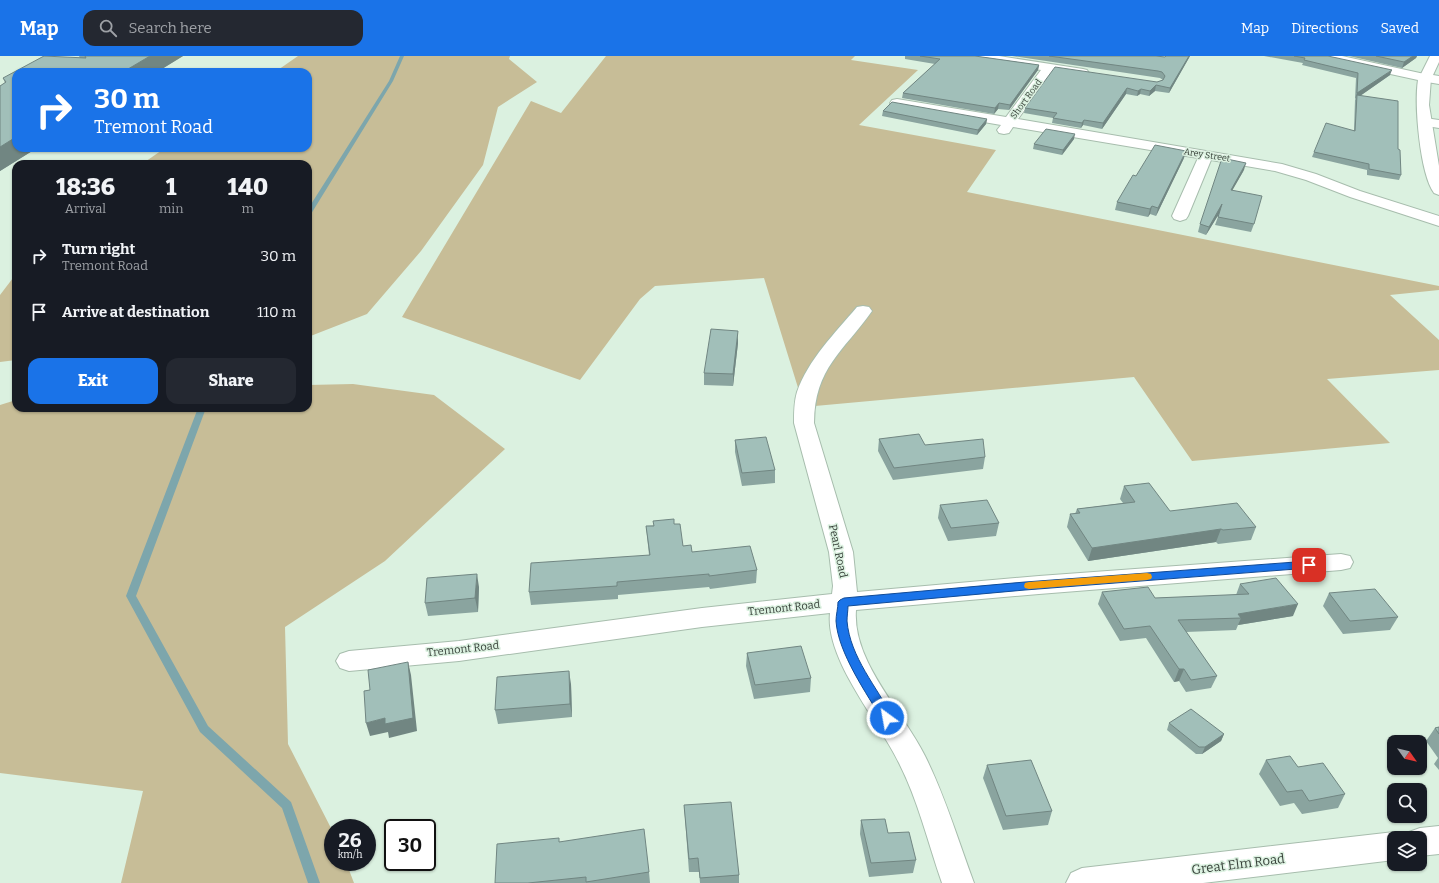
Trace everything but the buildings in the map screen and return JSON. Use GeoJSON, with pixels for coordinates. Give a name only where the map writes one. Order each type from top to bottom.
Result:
{"type":"FeatureCollection","features":[{"type":"Feature","properties":{"kind":"street"},"geometry":{"type":"LineString","coordinates":[[976,56],[1018,59],[1049,68],[1095,74]]}},
{"type":"Feature","properties":{"kind":"street"},"geometry":{"type":"LineString","coordinates":[[1326,56],[1432,79]]}},
{"type":"Feature","properties":{"kind":"street"},"geometry":{"type":"LineString","coordinates":[[1436,56],[1432,79],[1422,104],[1434,177],[1439,190]]}},
{"type":"Feature","properties":{"kind":"street","name":"Short Road"},"geometry":{"type":"LineString","coordinates":[[1007,126],[1049,68]]}},
{"type":"Feature","properties":{"kind":"street","name":"Arey Street"},"geometry":{"type":"LineString","coordinates":[[897,103],[1007,126],[1206,155],[1296,172],[1355,194],[1439,221]]}},
{"type":"Feature","properties":{"kind":"street"},"geometry":{"type":"LineString","coordinates":[[1425,122],[1439,124]]}},
{"type":"Feature","properties":{"kind":"street"},"geometry":{"type":"LineString","coordinates":[[1180,216],[1206,155]]}},
{"type":"Feature","properties":{"kind":"street","name":"Pearl Road"},"geometry":{"type":"LineString","coordinates":[[863,311],[833,347],[814,378],[807,392],[804,408],[804,423],[841,552],[845,586],[842,620],[845,638],[854,661],[867,685],[911,757],[923,784],[958,883]]}},
{"type":"Feature","properties":{"kind":"street","name":"Tremont Road"},"geometry":{"type":"LineString","coordinates":[[349,661],[374,657],[452,652],[735,614],[844,602],[1025,586],[1341,562]]}},
{"type":"Feature","properties":{"kind":"street"},"geometry":{"type":"LineString","coordinates":[[1427,841],[1439,840]]}},
{"type":"Feature","properties":{"kind":"street","name":"Great Elm Road"},"geometry":{"type":"LineString","coordinates":[[1082,883],[1387,847]]}},
{"type":"Feature","properties":{"kind":"shaded area"},"geometry":{"type":"Polygon","coordinates":[[[298,56],[510,56],[509,59],[537,82],[498,107],[483,165],[421,251],[367,314],[312,335],[312,160],[148,160],[159,152],[312,152],[312,68],[281,68],[298,56]]]}},
{"type":"Feature","properties":{"kind":"shaded area"},"geometry":{"type":"Polygon","coordinates":[[[606,56],[855,56],[851,60],[918,70],[859,125],[996,150],[967,192],[1439,286],[1439,290],[1390,295],[1439,340],[1439,370],[1327,379],[1390,443],[1192,461],[1134,377],[804,407],[764,278],[655,286],[640,299],[580,380],[402,317],[531,101],[561,113],[606,56]]]}},
{"type":"Feature","properties":{"kind":"shaded area"},"geometry":{"type":"Polygon","coordinates":[[[12,279],[12,360],[0,362],[0,295],[12,279]]]}},
{"type":"Feature","properties":{"kind":"shaded area"},"geometry":{"type":"Polygon","coordinates":[[[353,384],[434,395],[505,449],[385,561],[285,627],[288,744],[326,819],[324,819],[324,871],[349,871],[354,883],[121,883],[143,791],[0,773],[0,405],[12,401],[12,412],[312,412],[312,385],[353,384]]]}},
{"type":"Feature","properties":{"kind":"waterway"},"geometry":{"type":"LineString","coordinates":[[312,208],[391,81],[402,56]]}},
{"type":"Feature","properties":{"kind":"waterway"},"geometry":{"type":"LineString","coordinates":[[200,412],[131,596],[204,729],[287,805],[314,883]]}},
{"type":"Feature","properties":{"kind":"slow traffic"},"geometry":{"type":"LineString","coordinates":[[1029,586],[1147,577]]}},
{"type":"Feature","properties":{"kind":"route"},"geometry":{"type":"LineString","coordinates":[[887,718],[854,661],[845,638],[842,620],[844,602],[1025,586],[1309,565]]}}]}
